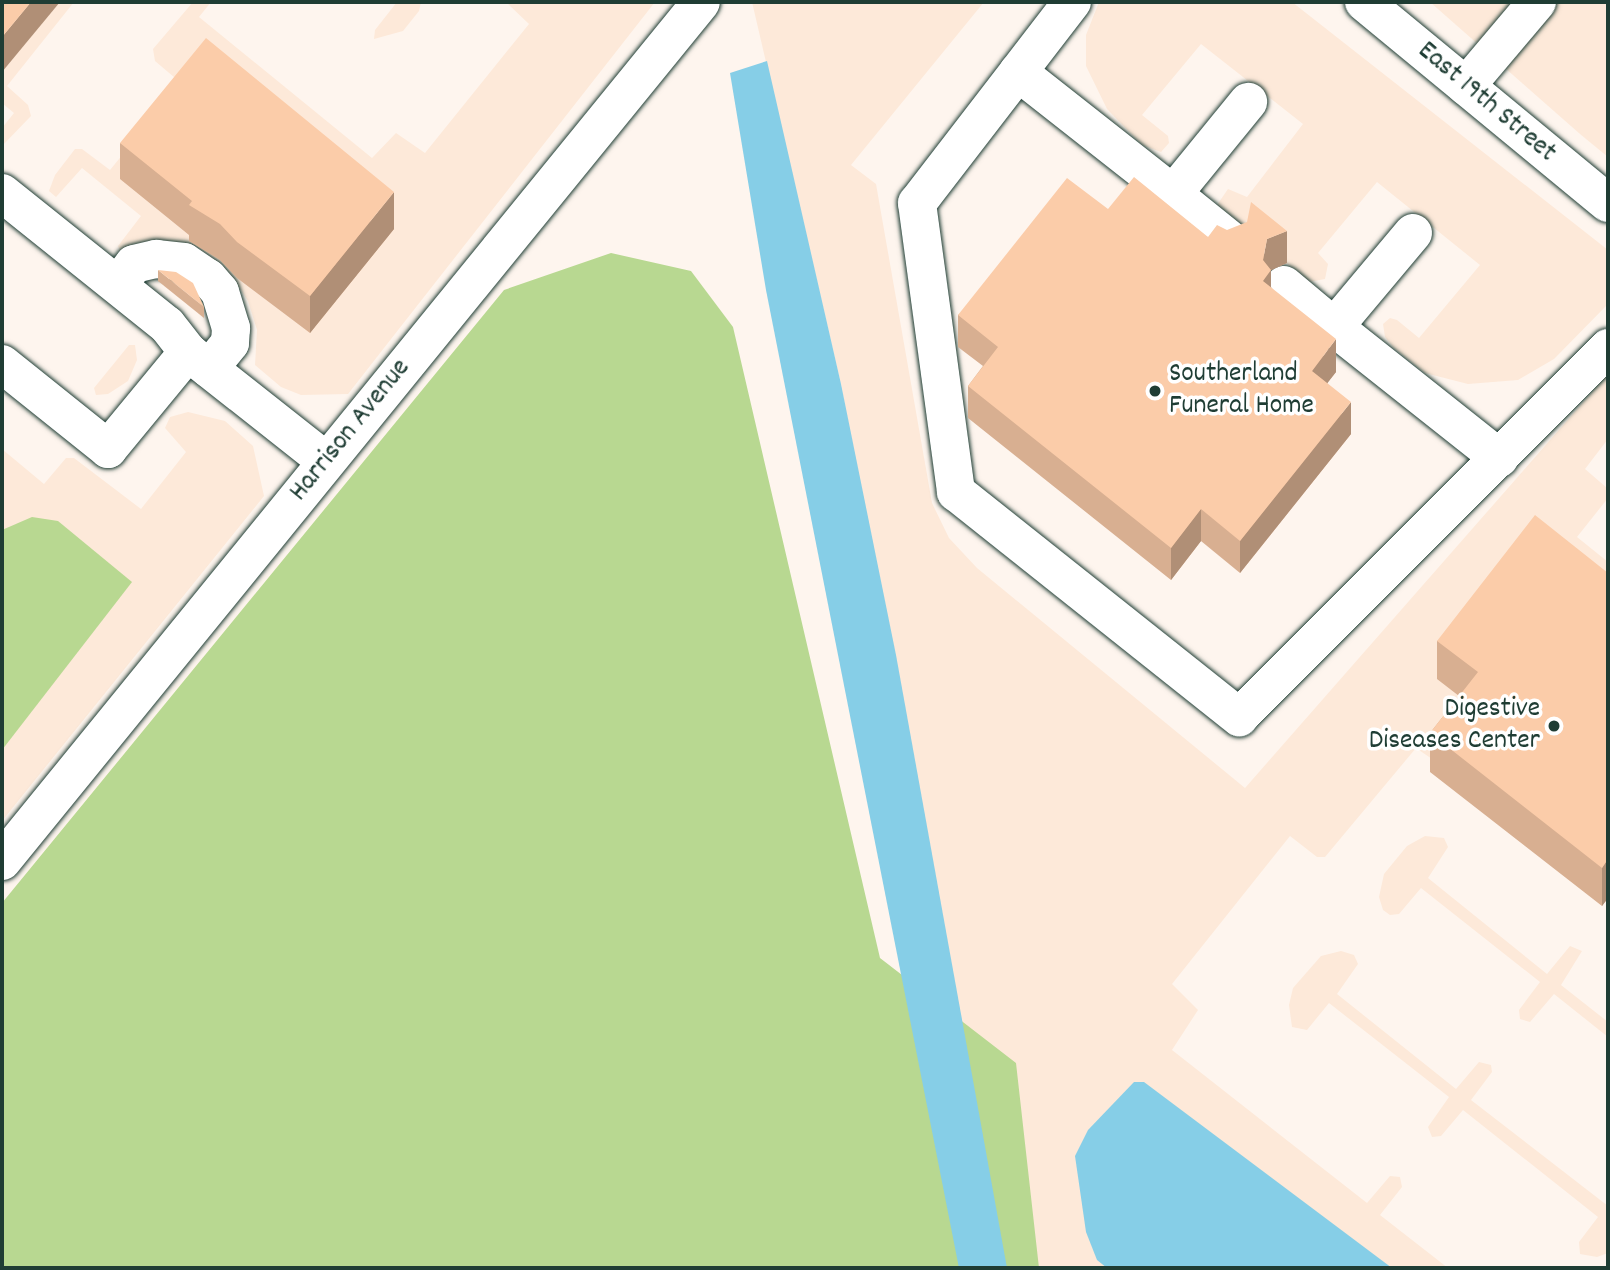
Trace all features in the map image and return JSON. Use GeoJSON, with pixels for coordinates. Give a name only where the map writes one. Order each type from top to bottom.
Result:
{"type":"FeatureCollection","features":[{"type":"Feature","properties":{"kind":"street","name":"Harrison Avenue"},"geometry":{"type":"LineString","coordinates":[[2,861],[701,2]]}},
{"type":"Feature","properties":{"kind":"street"},"geometry":{"type":"LineString","coordinates":[[1072,2],[918,203],[956,492],[1239,717],[1608,348]]}},
{"type":"Feature","properties":{"kind":"street","name":"East 19th Street"},"geometry":{"type":"LineString","coordinates":[[1364,2],[1608,203]]}},
{"type":"Feature","properties":{"kind":"street"},"geometry":{"type":"LineString","coordinates":[[1466,86],[1537,2]]}},
{"type":"Feature","properties":{"kind":"street"},"geometry":{"type":"LineString","coordinates":[[1018,72],[1230,240]]}},
{"type":"Feature","properties":{"kind":"street"},"geometry":{"type":"LineString","coordinates":[[1173,194],[1248,102]]}},
{"type":"Feature","properties":{"kind":"street"},"geometry":{"type":"LineString","coordinates":[[2,193],[167,325],[199,360],[326,461]]}},
{"type":"Feature","properties":{"kind":"street"},"geometry":{"type":"LineString","coordinates":[[1334,327],[1413,233]]}},
{"type":"Feature","properties":{"kind":"street"},"geometry":{"type":"LineString","coordinates":[[2,364],[108,449],[199,360],[230,343],[231,328],[220,292],[208,278],[184,262],[156,259],[134,264],[118,285]]}},
{"type":"Feature","properties":{"kind":"street"},"geometry":{"type":"LineString","coordinates":[[1284,285],[1499,458]]}},
{"type":"Feature","properties":{"kind":"shaded area"},"geometry":{"type":"Polygon","coordinates":[[[2,2],[74,2],[7,86],[28,105],[31,116],[2,146],[2,128],[14,113],[2,103],[2,2]]]}},
{"type":"Feature","properties":{"kind":"shaded area"},"geometry":{"type":"Polygon","coordinates":[[[193,2],[211,2],[199,17],[372,158],[396,133],[425,153],[529,24],[506,2],[655,2],[348,394],[301,395],[281,387],[255,365],[257,330],[248,301],[236,283],[120,251],[118,246],[141,216],[82,168],[56,197],[49,191],[55,175],[75,149],[82,149],[110,170],[181,83],[155,61],[153,49],[193,2]]]}},
{"type":"Feature","properties":{"kind":"shaded area"},"geometry":{"type":"Polygon","coordinates":[[[397,2],[421,2],[419,11],[403,31],[374,39],[375,30],[397,2]]]}},
{"type":"Feature","properties":{"kind":"shaded area"},"geometry":{"type":"Polygon","coordinates":[[[752,2],[984,2],[851,165],[876,184],[932,503],[949,538],[977,568],[1245,788],[1608,374],[1608,439],[1585,469],[1607,488],[1608,498],[1577,537],[1608,562],[1608,880],[1416,748],[1325,857],[1317,857],[1290,836],[1172,984],[1198,1010],[1172,1050],[1367,1203],[1390,1176],[1400,1177],[1402,1187],[1380,1215],[1448,1268],[905,1268],[988,1167],[841,384],[752,2]]]}},
{"type":"Feature","properties":{"kind":"shaded area"},"geometry":{"type":"Polygon","coordinates":[[[1099,2],[1292,2],[1608,250],[1608,304],[1554,359],[1518,380],[1468,384],[1425,373],[1394,348],[1385,337],[1383,324],[1390,318],[1397,320],[1419,338],[1480,265],[1377,182],[1318,253],[1328,264],[1325,279],[1309,282],[1217,205],[1228,189],[1247,197],[1303,124],[1201,44],[1142,115],[1168,136],[1169,143],[1161,152],[1142,145],[1107,109],[1086,66],[1086,35],[1099,2]]]}},
{"type":"Feature","properties":{"kind":"shaded area"},"geometry":{"type":"Polygon","coordinates":[[[1430,2],[1608,2],[1608,157],[1580,134],[1430,2]]]}},
{"type":"Feature","properties":{"kind":"shaded area"},"geometry":{"type":"Polygon","coordinates":[[[129,345],[135,345],[137,360],[128,381],[108,394],[96,395],[94,388],[129,345]]]}},
{"type":"Feature","properties":{"kind":"shaded area"},"geometry":{"type":"Polygon","coordinates":[[[188,412],[225,421],[253,446],[264,496],[2,821],[2,449],[44,484],[66,458],[74,458],[141,509],[186,452],[165,428],[170,417],[188,412]]]}},
{"type":"Feature","properties":{"kind":"shaded area"},"geometry":{"type":"Polygon","coordinates":[[[1425,836],[1444,838],[1448,847],[1428,878],[1547,974],[1570,946],[1582,951],[1561,985],[1608,1022],[1608,1037],[1554,994],[1530,1022],[1520,1019],[1519,1010],[1540,982],[1421,888],[1399,914],[1390,915],[1383,910],[1379,897],[1384,874],[1407,846],[1425,836]]]}},
{"type":"Feature","properties":{"kind":"shaded area"},"geometry":{"type":"Polygon","coordinates":[[[1341,951],[1354,955],[1358,964],[1337,994],[1456,1089],[1479,1062],[1491,1065],[1492,1072],[1471,1100],[1608,1206],[1608,1253],[1597,1257],[1580,1254],[1579,1242],[1598,1217],[1463,1110],[1441,1136],[1432,1137],[1428,1127],[1449,1097],[1329,1003],[1307,1030],[1292,1027],[1289,1005],[1293,988],[1321,956],[1341,951]]]}},
{"type":"Feature","properties":{"kind":"green space"},"geometry":{"type":"Polygon","coordinates":[[[611,253],[691,271],[733,327],[880,958],[1016,1063],[1039,1268],[2,1268],[2,903],[504,290],[611,253]]]}},
{"type":"Feature","properties":{"kind":"green space"},"geometry":{"type":"Polygon","coordinates":[[[32,517],[58,521],[132,582],[2,750],[2,530],[32,517]]]}},
{"type":"Feature","properties":{"kind":"water"},"geometry":{"type":"Polygon","coordinates":[[[767,61],[841,384],[896,655],[1007,1268],[959,1268],[766,290],[730,73],[767,61]]]}},
{"type":"Feature","properties":{"kind":"water"},"geometry":{"type":"Polygon","coordinates":[[[1134,1082],[1144,1082],[1392,1268],[1107,1268],[1097,1260],[1086,1232],[1075,1156],[1088,1130],[1134,1082]]]}},
{"type":"Feature","properties":{"kind":"building"},"geometry":{"type":"Polygon","coordinates":[[[2,2],[31,2],[2,37],[2,2]]]}},
{"type":"Feature","properties":{"kind":"building"},"geometry":{"type":"Polygon","coordinates":[[[206,38],[394,192],[310,296],[237,242],[220,224],[189,205],[192,201],[120,143],[206,38]]]}},
{"type":"Feature","properties":{"kind":"building","name":"Southerland Funeral Home"},"geometry":{"type":"Polygon","coordinates":[[[1134,177],[1208,237],[1217,225],[1227,230],[1247,222],[1251,202],[1287,231],[1267,239],[1263,260],[1271,270],[1263,281],[1336,339],[1312,371],[1351,402],[1240,541],[1201,509],[1171,548],[968,386],[998,347],[958,315],[1067,178],[1108,209],[1134,177]]]}},
{"type":"Feature","properties":{"kind":"building"},"geometry":{"type":"Polygon","coordinates":[[[158,270],[176,272],[193,283],[204,307],[158,270]]]}},
{"type":"Feature","properties":{"kind":"building","name":"Digestive Diseases Center"},"geometry":{"type":"Polygon","coordinates":[[[1535,515],[1608,573],[1608,859],[1602,868],[1430,733],[1478,672],[1437,641],[1535,515]]]}},
{"type":"Feature","properties":{"kind":"place","name":"Southerland Funeral Home"},"geometry":{"type":"Point","coordinates":[1155,391]}},
{"type":"Feature","properties":{"kind":"place","name":"Digestive Diseases Center"},"geometry":{"type":"Point","coordinates":[1554,726]}}]}
